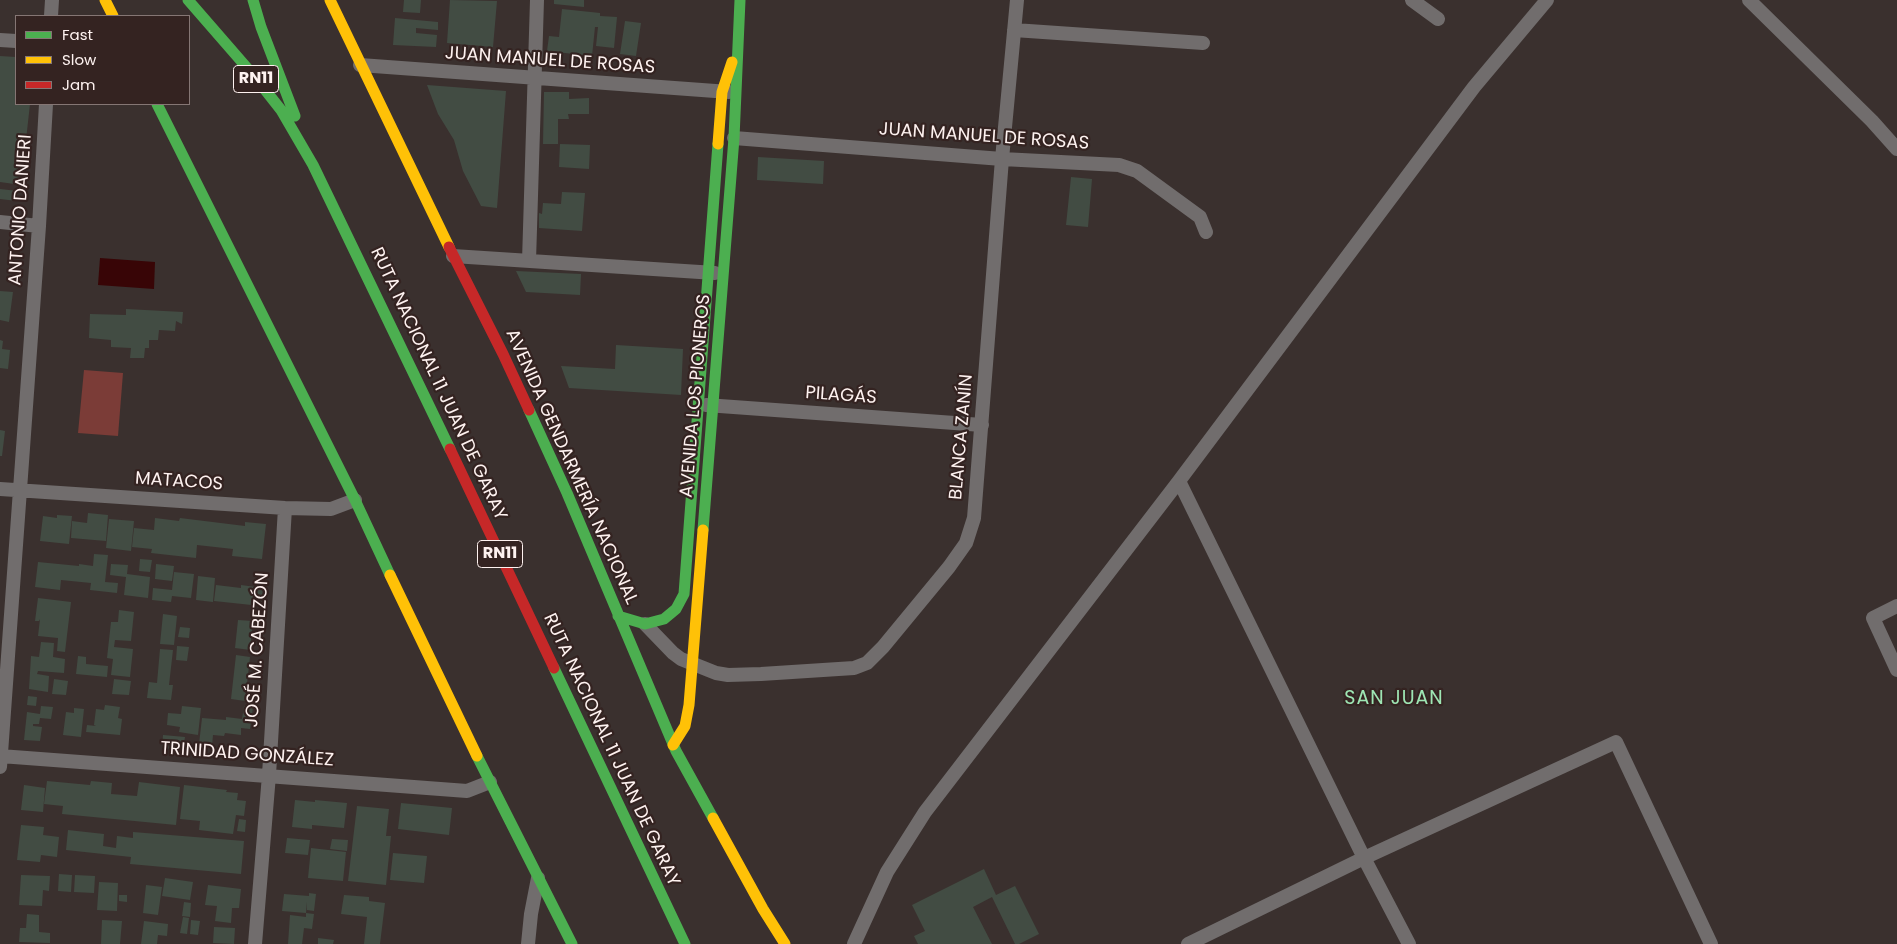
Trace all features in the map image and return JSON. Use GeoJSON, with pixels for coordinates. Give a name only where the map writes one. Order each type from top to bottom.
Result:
{"type":"FeatureCollection","features":[{"type":"Feature","properties":{"kind":"main road"},"geometry":{"type":"LineString","coordinates":[[105,0],[112,15]]}},
{"type":"Feature","properties":{"kind":"main road","name":"RUTA NACIONAL 11 JUAN DE GARAY"},"geometry":{"type":"LineString","coordinates":[[188,0],[281,110],[313,165],[375,291],[685,944]]}},
{"type":"Feature","properties":{"kind":"main road","name":"RUTA NACIONAL 11 JUAN DE GARAY"},"geometry":{"type":"LineString","coordinates":[[254,0],[261,27],[313,165]]}},
{"type":"Feature","properties":{"kind":"main road","name":"AVENIDA GENDARMERÍA NACIONAL"},"geometry":{"type":"LineString","coordinates":[[330,0],[452,256],[507,363],[567,493],[674,745],[763,908],[785,944]]}},
{"type":"Feature","properties":{"kind":"main road","name":"AVENIDA LOS PIONEROS"},"geometry":{"type":"LineString","coordinates":[[674,745],[685,726],[689,705],[734,138],[740,0]]}},
{"type":"Feature","properties":{"kind":"main road","name":"AVENIDA LOS PIONEROS"},"geometry":{"type":"LineString","coordinates":[[646,624],[664,619],[676,609],[684,594],[722,92],[737,45]]}},
{"type":"Feature","properties":{"kind":"main road"},"geometry":{"type":"LineString","coordinates":[[158,105],[355,500],[490,782],[572,944]]}},
{"type":"Feature","properties":{"kind":"main road"},"geometry":{"type":"LineString","coordinates":[[618,616],[646,624]]}},
{"type":"Feature","properties":{"kind":"street"},"geometry":{"type":"LineString","coordinates":[[51,15],[52,0]]}},
{"type":"Feature","properties":{"kind":"street"},"geometry":{"type":"LineString","coordinates":[[529,261],[537,0]]}},
{"type":"Feature","properties":{"kind":"street","name":"BLANCA ZANÍN"},"geometry":{"type":"LineString","coordinates":[[646,624],[673,653],[692,664],[716,673],[728,675],[854,668],[867,662],[883,647],[937,582],[966,543],[974,518],[1002,158],[1017,0]]}},
{"type":"Feature","properties":{"kind":"street"},"geometry":{"type":"LineString","coordinates":[[1412,0],[1438,19]]}},
{"type":"Feature","properties":{"kind":"street"},"geometry":{"type":"LineString","coordinates":[[854,944],[887,872],[925,812],[1179,481],[1474,87],[1547,0]]}},
{"type":"Feature","properties":{"kind":"street"},"geometry":{"type":"LineString","coordinates":[[1749,0],[1872,121],[1897,149]]}},
{"type":"Feature","properties":{"kind":"street"},"geometry":{"type":"LineString","coordinates":[[1014,30],[1203,43]]}},
{"type":"Feature","properties":{"kind":"street"},"geometry":{"type":"LineString","coordinates":[[0,40],[15,41]]}},
{"type":"Feature","properties":{"kind":"street","name":"JUAN MANUEL DE ROSAS"},"geometry":{"type":"LineString","coordinates":[[360,66],[737,93]]}},
{"type":"Feature","properties":{"kind":"street","name":"ANTONIO DANIERI"},"geometry":{"type":"LineString","coordinates":[[0,760],[39,226],[46,105]]}},
{"type":"Feature","properties":{"kind":"street","name":"JUAN MANUEL DE ROSAS"},"geometry":{"type":"LineString","coordinates":[[734,138],[1119,165],[1138,171],[1200,217],[1206,232]]}},
{"type":"Feature","properties":{"kind":"street"},"geometry":{"type":"LineString","coordinates":[[0,222],[39,226]]}},
{"type":"Feature","properties":{"kind":"street"},"geometry":{"type":"LineString","coordinates":[[452,256],[724,274]]}},
{"type":"Feature","properties":{"kind":"street","name":"PILAGÁS"},"geometry":{"type":"LineString","coordinates":[[698,405],[982,425]]}},
{"type":"Feature","properties":{"kind":"street"},"geometry":{"type":"LineString","coordinates":[[1179,481],[1364,858],[1409,944]]}},
{"type":"Feature","properties":{"kind":"street","name":"MATACOS"},"geometry":{"type":"LineString","coordinates":[[0,489],[285,508],[331,509],[355,500]]}},
{"type":"Feature","properties":{"kind":"street","name":"JOSÉ M. CABEZÓN"},"geometry":{"type":"LineString","coordinates":[[255,944],[269,775],[285,508]]}},
{"type":"Feature","properties":{"kind":"street"},"geometry":{"type":"LineString","coordinates":[[1897,606],[1873,618],[1897,670]]}},
{"type":"Feature","properties":{"kind":"street"},"geometry":{"type":"LineString","coordinates":[[1188,944],[1364,858],[1616,742],[1711,944]]}},
{"type":"Feature","properties":{"kind":"street","name":"TRINIDAD GONZÁLEZ"},"geometry":{"type":"LineString","coordinates":[[0,760],[269,775],[467,791],[490,782]]}},
{"type":"Feature","properties":{"kind":"street"},"geometry":{"type":"LineString","coordinates":[[528,944],[531,914],[538,878]]}},
{"type":"Feature","properties":{"kind":"shaded area"},"geometry":{"type":"Polygon","coordinates":[[[100,258],[155,262],[154,289],[98,285],[100,258]]]}},
{"type":"Feature","properties":{"kind":"shaded area"},"geometry":{"type":"Polygon","coordinates":[[[84,370],[123,373],[118,436],[78,433],[84,370]]]}},
{"type":"Feature","properties":{"kind":"building"},"geometry":{"type":"Polygon","coordinates":[[[404,0],[421,0],[420,13],[403,12],[404,0]]]}},
{"type":"Feature","properties":{"kind":"building"},"geometry":{"type":"Polygon","coordinates":[[[450,0],[497,1],[493,47],[447,43],[450,0]]]}},
{"type":"Feature","properties":{"kind":"building"},"geometry":{"type":"Polygon","coordinates":[[[554,0],[584,0],[584,7],[554,4],[554,0]]]}},
{"type":"Feature","properties":{"kind":"building"},"geometry":{"type":"Polygon","coordinates":[[[562,9],[600,13],[600,16],[617,17],[614,48],[596,46],[598,27],[595,27],[592,56],[547,51],[549,36],[559,37],[562,9]]]}},
{"type":"Feature","properties":{"kind":"building"},"geometry":{"type":"Polygon","coordinates":[[[395,18],[438,22],[438,30],[416,28],[416,33],[437,35],[436,47],[393,45],[395,18]]]}},
{"type":"Feature","properties":{"kind":"building"},"geometry":{"type":"Polygon","coordinates":[[[625,21],[641,23],[636,56],[620,54],[625,21]]]}},
{"type":"Feature","properties":{"kind":"building"},"geometry":{"type":"Polygon","coordinates":[[[0,56],[15,57],[15,105],[30,105],[21,185],[0,182],[0,56]]]}},
{"type":"Feature","properties":{"kind":"building"},"geometry":{"type":"Polygon","coordinates":[[[427,85],[506,91],[497,208],[481,206],[463,171],[454,140],[438,114],[427,85]]]}},
{"type":"Feature","properties":{"kind":"building"},"geometry":{"type":"Polygon","coordinates":[[[544,92],[569,92],[569,99],[589,98],[589,114],[568,114],[569,119],[558,119],[558,144],[543,144],[544,92]]]}},
{"type":"Feature","properties":{"kind":"building"},"geometry":{"type":"Polygon","coordinates":[[[560,144],[590,145],[589,169],[559,167],[560,144]]]}},
{"type":"Feature","properties":{"kind":"building"},"geometry":{"type":"Polygon","coordinates":[[[758,157],[824,161],[823,184],[757,180],[758,157]]]}},
{"type":"Feature","properties":{"kind":"building"},"geometry":{"type":"Polygon","coordinates":[[[1071,177],[1092,179],[1088,227],[1066,225],[1071,177]]]}},
{"type":"Feature","properties":{"kind":"building"},"geometry":{"type":"Polygon","coordinates":[[[0,189],[18,191],[17,201],[0,199],[0,189]]]}},
{"type":"Feature","properties":{"kind":"building"},"geometry":{"type":"Polygon","coordinates":[[[562,192],[585,193],[582,231],[539,228],[539,213],[542,214],[543,203],[561,204],[562,192]]]}},
{"type":"Feature","properties":{"kind":"building"},"geometry":{"type":"Polygon","coordinates":[[[516,271],[581,274],[580,295],[526,292],[516,271]]]}},
{"type":"Feature","properties":{"kind":"building"},"geometry":{"type":"Polygon","coordinates":[[[0,291],[13,292],[9,322],[0,320],[0,291]]]}},
{"type":"Feature","properties":{"kind":"building"},"geometry":{"type":"Polygon","coordinates":[[[126,309],[183,312],[182,324],[176,321],[175,331],[159,330],[158,340],[149,340],[149,348],[145,348],[144,358],[130,358],[131,348],[111,347],[111,340],[89,338],[90,314],[126,315],[126,309]]]}},
{"type":"Feature","properties":{"kind":"building"},"geometry":{"type":"Polygon","coordinates":[[[0,340],[3,341],[2,349],[10,350],[8,369],[0,368],[0,340]]]}},
{"type":"Feature","properties":{"kind":"building"},"geometry":{"type":"Polygon","coordinates":[[[616,345],[683,349],[681,395],[569,388],[561,366],[615,369],[616,345]]]}},
{"type":"Feature","properties":{"kind":"building"},"geometry":{"type":"Polygon","coordinates":[[[0,430],[5,431],[2,456],[0,456],[0,430]]]}},
{"type":"Feature","properties":{"kind":"building"},"geometry":{"type":"Polygon","coordinates":[[[88,513],[108,515],[106,541],[71,538],[72,521],[87,523],[88,513]]]}},
{"type":"Feature","properties":{"kind":"building"},"geometry":{"type":"Polygon","coordinates":[[[57,515],[72,516],[69,544],[40,541],[43,516],[57,518],[57,515]]]}},
{"type":"Feature","properties":{"kind":"building"},"geometry":{"type":"Polygon","coordinates":[[[155,518],[179,521],[180,518],[245,526],[245,522],[266,524],[262,559],[232,556],[233,549],[197,545],[196,558],[151,553],[152,549],[132,547],[134,528],[154,530],[155,518]]]}},
{"type":"Feature","properties":{"kind":"building"},"geometry":{"type":"Polygon","coordinates":[[[109,519],[134,521],[131,551],[106,548],[109,519]]]}},
{"type":"Feature","properties":{"kind":"building"},"geometry":{"type":"Polygon","coordinates":[[[94,554],[108,555],[105,582],[118,583],[117,593],[90,590],[91,583],[61,580],[60,590],[35,587],[38,562],[93,566],[94,554]]]}},
{"type":"Feature","properties":{"kind":"building"},"geometry":{"type":"Polygon","coordinates":[[[140,559],[152,560],[150,572],[139,571],[140,559]]]}},
{"type":"Feature","properties":{"kind":"building"},"geometry":{"type":"Polygon","coordinates":[[[111,564],[128,565],[127,574],[150,577],[148,598],[124,595],[126,577],[110,575],[111,564]]]}},
{"type":"Feature","properties":{"kind":"building"},"geometry":{"type":"Polygon","coordinates":[[[156,564],[174,566],[172,581],[155,579],[156,564]]]}},
{"type":"Feature","properties":{"kind":"building"},"geometry":{"type":"Polygon","coordinates":[[[174,572],[194,574],[191,598],[172,596],[171,602],[152,600],[153,588],[172,590],[174,572]]]}},
{"type":"Feature","properties":{"kind":"building"},"geometry":{"type":"Polygon","coordinates":[[[198,576],[215,578],[213,602],[196,600],[198,576]]]}},
{"type":"Feature","properties":{"kind":"building"},"geometry":{"type":"Polygon","coordinates":[[[216,585],[241,588],[241,585],[263,588],[261,606],[214,601],[216,585]]]}},
{"type":"Feature","properties":{"kind":"building"},"geometry":{"type":"Polygon","coordinates":[[[38,598],[71,602],[65,652],[57,651],[58,638],[38,636],[40,619],[35,621],[38,598]]]}},
{"type":"Feature","properties":{"kind":"building"},"geometry":{"type":"Polygon","coordinates":[[[119,610],[134,612],[131,641],[115,640],[114,647],[133,649],[130,677],[111,675],[113,659],[107,658],[111,622],[118,622],[119,610]]]}},
{"type":"Feature","properties":{"kind":"building"},"geometry":{"type":"Polygon","coordinates":[[[163,614],[177,616],[174,645],[160,644],[163,614]]]}},
{"type":"Feature","properties":{"kind":"building"},"geometry":{"type":"Polygon","coordinates":[[[238,620],[253,621],[250,650],[235,648],[238,620]]]}},
{"type":"Feature","properties":{"kind":"building"},"geometry":{"type":"Polygon","coordinates":[[[180,627],[190,628],[189,638],[178,637],[180,627]]]}},
{"type":"Feature","properties":{"kind":"building"},"geometry":{"type":"Polygon","coordinates":[[[41,642],[54,643],[53,657],[65,659],[64,673],[38,671],[37,674],[49,676],[48,692],[29,689],[31,656],[39,657],[41,642]]]}},
{"type":"Feature","properties":{"kind":"building"},"geometry":{"type":"Polygon","coordinates":[[[177,646],[189,647],[187,661],[176,660],[177,646]]]}},
{"type":"Feature","properties":{"kind":"building"},"geometry":{"type":"Polygon","coordinates":[[[160,649],[173,650],[169,685],[173,685],[171,700],[147,698],[149,682],[157,683],[160,649]]]}},
{"type":"Feature","properties":{"kind":"building"},"geometry":{"type":"Polygon","coordinates":[[[236,655],[250,657],[245,701],[231,699],[236,655]]]}},
{"type":"Feature","properties":{"kind":"building"},"geometry":{"type":"Polygon","coordinates":[[[78,656],[86,657],[86,664],[108,666],[107,677],[76,674],[78,656]]]}},
{"type":"Feature","properties":{"kind":"building"},"geometry":{"type":"Polygon","coordinates":[[[54,679],[68,681],[66,695],[52,694],[54,679]]]}},
{"type":"Feature","properties":{"kind":"building"},"geometry":{"type":"Polygon","coordinates":[[[114,679],[131,681],[129,695],[112,694],[114,679]]]}},
{"type":"Feature","properties":{"kind":"building"},"geometry":{"type":"Polygon","coordinates":[[[28,696],[37,697],[36,706],[27,705],[28,696]]]}},
{"type":"Feature","properties":{"kind":"building"},"geometry":{"type":"Polygon","coordinates":[[[105,705],[120,707],[118,718],[122,719],[120,735],[86,732],[87,725],[96,726],[94,725],[96,709],[104,710],[105,705]]]}},
{"type":"Feature","properties":{"kind":"building"},"geometry":{"type":"Polygon","coordinates":[[[41,706],[53,707],[51,719],[40,718],[39,724],[33,724],[33,726],[42,727],[40,741],[24,740],[27,712],[40,714],[41,706]]]}},
{"type":"Feature","properties":{"kind":"building"},"geometry":{"type":"Polygon","coordinates":[[[182,706],[201,708],[198,735],[179,732],[180,727],[167,725],[168,713],[181,714],[182,706]]]}},
{"type":"Feature","properties":{"kind":"building"},"geometry":{"type":"Polygon","coordinates":[[[244,706],[253,707],[250,729],[241,728],[241,735],[225,733],[224,736],[213,735],[212,746],[199,744],[202,718],[226,720],[226,717],[242,719],[244,706]]]}},
{"type":"Feature","properties":{"kind":"building"},"geometry":{"type":"Polygon","coordinates":[[[74,708],[84,709],[81,737],[63,735],[66,712],[74,713],[74,708]]]}},
{"type":"Feature","properties":{"kind":"building"},"geometry":{"type":"Polygon","coordinates":[[[163,735],[185,737],[183,750],[162,748],[163,735]]]}},
{"type":"Feature","properties":{"kind":"building"},"geometry":{"type":"Polygon","coordinates":[[[47,781],[90,785],[91,781],[112,783],[111,794],[137,796],[139,782],[180,787],[176,825],[62,814],[63,806],[44,804],[47,781]]]}},
{"type":"Feature","properties":{"kind":"building"},"geometry":{"type":"Polygon","coordinates":[[[24,785],[45,788],[43,812],[21,810],[24,785]]]}},
{"type":"Feature","properties":{"kind":"building"},"geometry":{"type":"Polygon","coordinates":[[[184,785],[227,790],[226,792],[238,793],[237,800],[246,801],[244,816],[236,815],[233,834],[199,830],[200,821],[180,819],[184,785]]]}},
{"type":"Feature","properties":{"kind":"building"},"geometry":{"type":"Polygon","coordinates":[[[295,800],[347,803],[344,828],[312,825],[312,829],[292,827],[295,800]]]}},
{"type":"Feature","properties":{"kind":"building"},"geometry":{"type":"Polygon","coordinates":[[[401,803],[452,808],[449,835],[398,829],[401,803]]]}},
{"type":"Feature","properties":{"kind":"building"},"geometry":{"type":"Polygon","coordinates":[[[357,806],[389,809],[386,836],[391,836],[386,885],[348,881],[357,806]]]}},
{"type":"Feature","properties":{"kind":"building"},"geometry":{"type":"Polygon","coordinates":[[[239,819],[246,820],[245,832],[237,831],[239,819]]]}},
{"type":"Feature","properties":{"kind":"building"},"geometry":{"type":"Polygon","coordinates":[[[21,825],[44,827],[43,835],[59,837],[57,857],[41,855],[40,862],[17,860],[21,825]]]}},
{"type":"Feature","properties":{"kind":"building"},"geometry":{"type":"Polygon","coordinates":[[[68,830],[104,834],[103,846],[116,848],[117,836],[133,838],[133,832],[244,841],[241,874],[130,864],[131,857],[66,850],[68,830]]]}},
{"type":"Feature","properties":{"kind":"building"},"geometry":{"type":"Polygon","coordinates":[[[287,838],[310,840],[308,855],[285,853],[287,838]]]}},
{"type":"Feature","properties":{"kind":"building"},"geometry":{"type":"Polygon","coordinates":[[[332,839],[348,840],[347,851],[330,849],[332,839]]]}},
{"type":"Feature","properties":{"kind":"building"},"geometry":{"type":"Polygon","coordinates":[[[311,848],[346,852],[343,881],[308,878],[311,848]]]}},
{"type":"Feature","properties":{"kind":"building"},"geometry":{"type":"Polygon","coordinates":[[[393,853],[427,856],[424,883],[390,880],[393,853]]]}},
{"type":"Feature","properties":{"kind":"building"},"geometry":{"type":"Polygon","coordinates":[[[984,869],[996,895],[1015,886],[1039,934],[1019,944],[1015,944],[992,897],[973,907],[992,944],[918,944],[914,936],[925,931],[912,905],[984,869]]]}},
{"type":"Feature","properties":{"kind":"building"},"geometry":{"type":"Polygon","coordinates":[[[59,874],[72,875],[71,892],[58,891],[59,874]]]}},
{"type":"Feature","properties":{"kind":"building"},"geometry":{"type":"Polygon","coordinates":[[[21,875],[50,876],[49,891],[43,890],[42,906],[19,905],[21,875]]]}},
{"type":"Feature","properties":{"kind":"building"},"geometry":{"type":"Polygon","coordinates":[[[75,875],[95,876],[94,893],[74,892],[75,875]]]}},
{"type":"Feature","properties":{"kind":"building"},"geometry":{"type":"Polygon","coordinates":[[[165,878],[193,882],[190,900],[162,896],[165,878]]]}},
{"type":"Feature","properties":{"kind":"building"},"geometry":{"type":"Polygon","coordinates":[[[99,882],[118,883],[117,911],[97,910],[99,882]]]}},
{"type":"Feature","properties":{"kind":"building"},"geometry":{"type":"Polygon","coordinates":[[[146,885],[162,887],[158,915],[143,913],[146,885]]]}},
{"type":"Feature","properties":{"kind":"building"},"geometry":{"type":"Polygon","coordinates":[[[208,885],[241,889],[239,908],[232,908],[231,923],[215,921],[217,906],[205,905],[208,885]]]}},
{"type":"Feature","properties":{"kind":"building"},"geometry":{"type":"Polygon","coordinates":[[[309,893],[316,894],[314,911],[307,910],[307,902],[306,913],[282,911],[284,894],[309,896],[309,893]]]}},
{"type":"Feature","properties":{"kind":"building"},"geometry":{"type":"Polygon","coordinates":[[[119,895],[127,895],[127,902],[119,901],[119,895]]]}},
{"type":"Feature","properties":{"kind":"building"},"geometry":{"type":"Polygon","coordinates":[[[344,895],[369,897],[369,901],[385,903],[380,944],[364,944],[367,917],[341,914],[344,895]]]}},
{"type":"Feature","properties":{"kind":"building"},"geometry":{"type":"Polygon","coordinates":[[[184,902],[191,903],[190,917],[182,916],[184,902]]]}},
{"type":"Feature","properties":{"kind":"building"},"geometry":{"type":"Polygon","coordinates":[[[306,913],[314,914],[312,929],[304,928],[302,944],[288,944],[290,915],[306,917],[306,913]]]}},
{"type":"Feature","properties":{"kind":"building"},"geometry":{"type":"Polygon","coordinates":[[[27,914],[39,915],[39,932],[50,933],[50,943],[19,942],[20,928],[26,928],[27,914]]]}},
{"type":"Feature","properties":{"kind":"building"},"geometry":{"type":"Polygon","coordinates":[[[183,917],[189,918],[187,934],[180,933],[183,917]]]}},
{"type":"Feature","properties":{"kind":"building"},"geometry":{"type":"Polygon","coordinates":[[[102,920],[122,921],[120,944],[101,944],[102,920]]]}},
{"type":"Feature","properties":{"kind":"building"},"geometry":{"type":"Polygon","coordinates":[[[191,920],[200,921],[198,935],[190,934],[191,920]]]}},
{"type":"Feature","properties":{"kind":"building"},"geometry":{"type":"Polygon","coordinates":[[[144,921],[168,924],[167,936],[158,935],[157,944],[141,944],[144,921]]]}},
{"type":"Feature","properties":{"kind":"building"},"geometry":{"type":"Polygon","coordinates":[[[214,927],[235,928],[234,944],[213,943],[214,927]]]}},
{"type":"Feature","properties":{"kind":"building"},"geometry":{"type":"Polygon","coordinates":[[[318,938],[334,940],[333,944],[318,944],[318,938]]]}},
{"type":"Feature","properties":{"kind":"traffic: fast"},"geometry":{"type":"LineString","coordinates":[[188,0],[281,110],[313,165],[450,449]]}},
{"type":"Feature","properties":{"kind":"traffic: fast"},"geometry":{"type":"LineString","coordinates":[[253,0],[261,27],[295,116]]}},
{"type":"Feature","properties":{"kind":"traffic: fast"},"geometry":{"type":"LineString","coordinates":[[703,530],[734,138],[740,0]]}},
{"type":"Feature","properties":{"kind":"traffic: fast"},"geometry":{"type":"LineString","coordinates":[[158,105],[355,500],[390,575]]}},
{"type":"Feature","properties":{"kind":"traffic: fast"},"geometry":{"type":"LineString","coordinates":[[618,616],[645,624],[664,619],[676,609],[684,594],[718,144]]}},
{"type":"Feature","properties":{"kind":"traffic: fast"},"geometry":{"type":"LineString","coordinates":[[529,410],[567,493],[676,751],[713,818]]}},
{"type":"Feature","properties":{"kind":"traffic: fast"},"geometry":{"type":"LineString","coordinates":[[554,668],[685,944]]}},
{"type":"Feature","properties":{"kind":"traffic: fast"},"geometry":{"type":"LineString","coordinates":[[477,756],[572,944]]}},
{"type":"Feature","properties":{"kind":"traffic: slow"},"geometry":{"type":"LineString","coordinates":[[105,0],[112,15]]}},
{"type":"Feature","properties":{"kind":"traffic: slow"},"geometry":{"type":"LineString","coordinates":[[330,0],[449,247]]}},
{"type":"Feature","properties":{"kind":"traffic: slow"},"geometry":{"type":"LineString","coordinates":[[718,144],[722,92],[732,62]]}},
{"type":"Feature","properties":{"kind":"traffic: slow"},"geometry":{"type":"LineString","coordinates":[[673,745],[685,726],[689,705],[703,530]]}},
{"type":"Feature","properties":{"kind":"traffic: slow"},"geometry":{"type":"LineString","coordinates":[[390,575],[477,756]]}},
{"type":"Feature","properties":{"kind":"traffic: slow"},"geometry":{"type":"LineString","coordinates":[[713,818],[763,909],[785,944]]}},
{"type":"Feature","properties":{"kind":"traffic: jam"},"geometry":{"type":"LineString","coordinates":[[449,247],[529,410]]}},
{"type":"Feature","properties":{"kind":"traffic: jam"},"geometry":{"type":"LineString","coordinates":[[450,449],[554,668]]}},
{"type":"Feature","properties":{"kind":"district","name":"SAN JUAN"},"geometry":{"type":"Point","coordinates":[1394,699]}}]}
